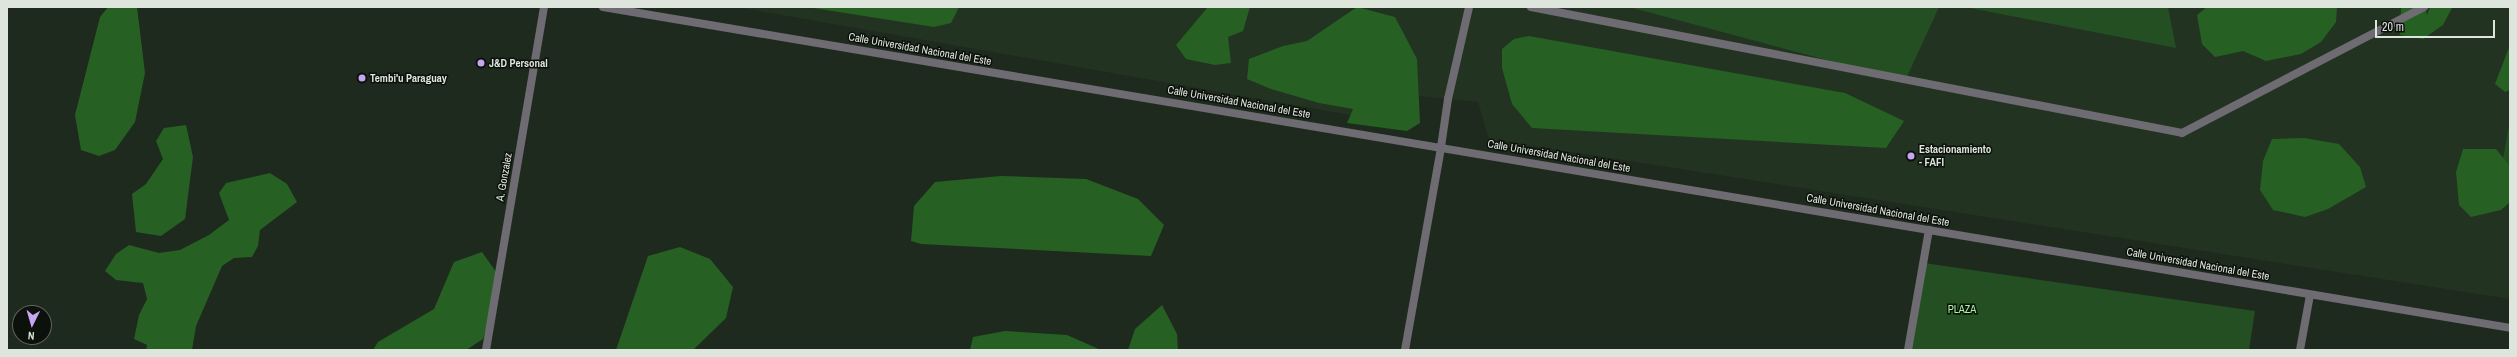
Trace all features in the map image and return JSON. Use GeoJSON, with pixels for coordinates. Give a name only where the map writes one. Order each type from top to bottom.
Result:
{"type":"FeatureCollection","features":[{"type":"Feature","properties":{"kind":"street","name":"A. Gonzalez"},"geometry":{"type":"LineString","coordinates":[[486,350],[544,7]]}},
{"type":"Feature","properties":{"kind":"street","name":"Calle Universidad Nacional del Este"},"geometry":{"type":"LineString","coordinates":[[603,7],[2510,328]]}},
{"type":"Feature","properties":{"kind":"street"},"geometry":{"type":"LineString","coordinates":[[1405,350],[1441,147],[1448,99],[1469,7]]}},
{"type":"Feature","properties":{"kind":"street"},"geometry":{"type":"LineString","coordinates":[[1531,7],[2182,133],[2424,7]]}},
{"type":"Feature","properties":{"kind":"street"},"geometry":{"type":"LineString","coordinates":[[1908,350],[1929,230]]}},
{"type":"Feature","properties":{"kind":"street"},"geometry":{"type":"LineString","coordinates":[[2300,350],[2310,295]]}},
{"type":"Feature","properties":{"kind":"shaded area"},"geometry":{"type":"Polygon","coordinates":[[[737,7],[2510,7],[2510,299],[1489,139],[1478,102],[1419,96],[1396,123],[737,7]]]}},
{"type":"Feature","properties":{"kind":"green space"},"geometry":{"type":"Polygon","coordinates":[[[108,7],[137,7],[145,73],[135,122],[115,150],[99,156],[81,150],[75,115],[100,17],[108,7]]]}},
{"type":"Feature","properties":{"kind":"green space"},"geometry":{"type":"Polygon","coordinates":[[[807,7],[959,7],[951,23],[934,27],[807,7]]]}},
{"type":"Feature","properties":{"kind":"green space"},"geometry":{"type":"Polygon","coordinates":[[[1208,7],[1250,7],[1243,31],[1228,37],[1231,63],[1215,65],[1186,59],[1176,45],[1208,7]]]}},
{"type":"Feature","properties":{"kind":"green space"},"geometry":{"type":"Polygon","coordinates":[[[1357,7],[1395,17],[1417,59],[1420,123],[1407,131],[1347,123],[1353,109],[1319,103],[1271,89],[1247,79],[1249,59],[1283,46],[1307,41],[1357,7]]]}},
{"type":"Feature","properties":{"kind":"green space"},"geometry":{"type":"Polygon","coordinates":[[[1629,7],[1939,7],[1905,81],[1629,7]]]}},
{"type":"Feature","properties":{"kind":"green space"},"geometry":{"type":"Polygon","coordinates":[[[1965,7],[2168,7],[2176,48],[1965,7]]]}},
{"type":"Feature","properties":{"kind":"green space"},"geometry":{"type":"Polygon","coordinates":[[[2207,7],[2337,7],[2336,22],[2321,42],[2301,54],[2266,61],[2243,51],[2215,57],[2202,44],[2197,15],[2207,7]]]}},
{"type":"Feature","properties":{"kind":"green space"},"geometry":{"type":"Polygon","coordinates":[[[2401,7],[2425,7],[2427,15],[2430,7],[2452,8],[2443,25],[2423,39],[2400,35],[2401,7]]]}},
{"type":"Feature","properties":{"kind":"green space"},"geometry":{"type":"Polygon","coordinates":[[[1529,36],[1845,93],[1904,121],[1886,148],[1532,128],[1512,104],[1502,68],[1502,49],[1514,39],[1529,36]]]}},
{"type":"Feature","properties":{"kind":"green space"},"geometry":{"type":"Polygon","coordinates":[[[2510,45],[2510,90],[2505,92],[2495,84],[2510,45]]]}},
{"type":"Feature","properties":{"kind":"green space"},"geometry":{"type":"Polygon","coordinates":[[[2510,119],[2510,190],[2498,188],[2510,119]]]}},
{"type":"Feature","properties":{"kind":"green space"},"geometry":{"type":"Polygon","coordinates":[[[186,125],[193,157],[185,219],[161,236],[136,232],[132,194],[146,184],[163,159],[156,141],[164,128],[186,125]]]}},
{"type":"Feature","properties":{"kind":"green space"},"geometry":{"type":"Polygon","coordinates":[[[2304,138],[2339,144],[2360,167],[2366,187],[2328,209],[2305,217],[2273,210],[2260,190],[2263,161],[2272,139],[2304,138]]]}},
{"type":"Feature","properties":{"kind":"green space"},"geometry":{"type":"Polygon","coordinates":[[[2463,149],[2496,149],[2510,166],[2510,202],[2501,210],[2471,217],[2459,205],[2456,172],[2463,149]]]}},
{"type":"Feature","properties":{"kind":"green space"},"geometry":{"type":"Polygon","coordinates":[[[270,173],[287,184],[297,202],[260,230],[258,246],[252,257],[234,258],[222,266],[196,326],[192,350],[146,350],[147,345],[134,339],[139,315],[147,299],[143,283],[116,280],[105,271],[116,254],[129,245],[159,253],[180,250],[209,235],[229,220],[219,193],[226,183],[270,173]]]}},
{"type":"Feature","properties":{"kind":"green space"},"geometry":{"type":"Polygon","coordinates":[[[1001,176],[1086,179],[1138,199],[1164,225],[1151,256],[921,244],[911,241],[914,206],[935,182],[1001,176]]]}},
{"type":"Feature","properties":{"kind":"green space"},"geometry":{"type":"Polygon","coordinates":[[[680,247],[710,259],[733,287],[726,318],[693,350],[616,350],[648,256],[680,247]]]}},
{"type":"Feature","properties":{"kind":"green space"},"geometry":{"type":"Polygon","coordinates":[[[482,252],[501,279],[483,339],[466,350],[373,350],[378,342],[434,309],[454,262],[482,252]]]}},
{"type":"Feature","properties":{"kind":"green space","name":"PLAZA"},"geometry":{"type":"Polygon","coordinates":[[[1924,263],[2255,311],[2249,350],[1911,350],[1924,263]]]}},
{"type":"Feature","properties":{"kind":"green space"},"geometry":{"type":"Polygon","coordinates":[[[1162,305],[1177,334],[1178,350],[1128,350],[1135,329],[1162,305]]]}},
{"type":"Feature","properties":{"kind":"green space"},"geometry":{"type":"Polygon","coordinates":[[[1005,331],[1067,335],[1101,350],[970,350],[973,337],[1005,331]]]}},
{"type":"Feature","properties":{"kind":"place","name":"J&D Personal"},"geometry":{"type":"Point","coordinates":[481,63]}},
{"type":"Feature","properties":{"kind":"place","name":"Tembi'u Paraguay"},"geometry":{"type":"Point","coordinates":[362,78]}},
{"type":"Feature","properties":{"kind":"place","name":"Estacionamiento - FAFI"},"geometry":{"type":"Point","coordinates":[1911,156]}}]}
